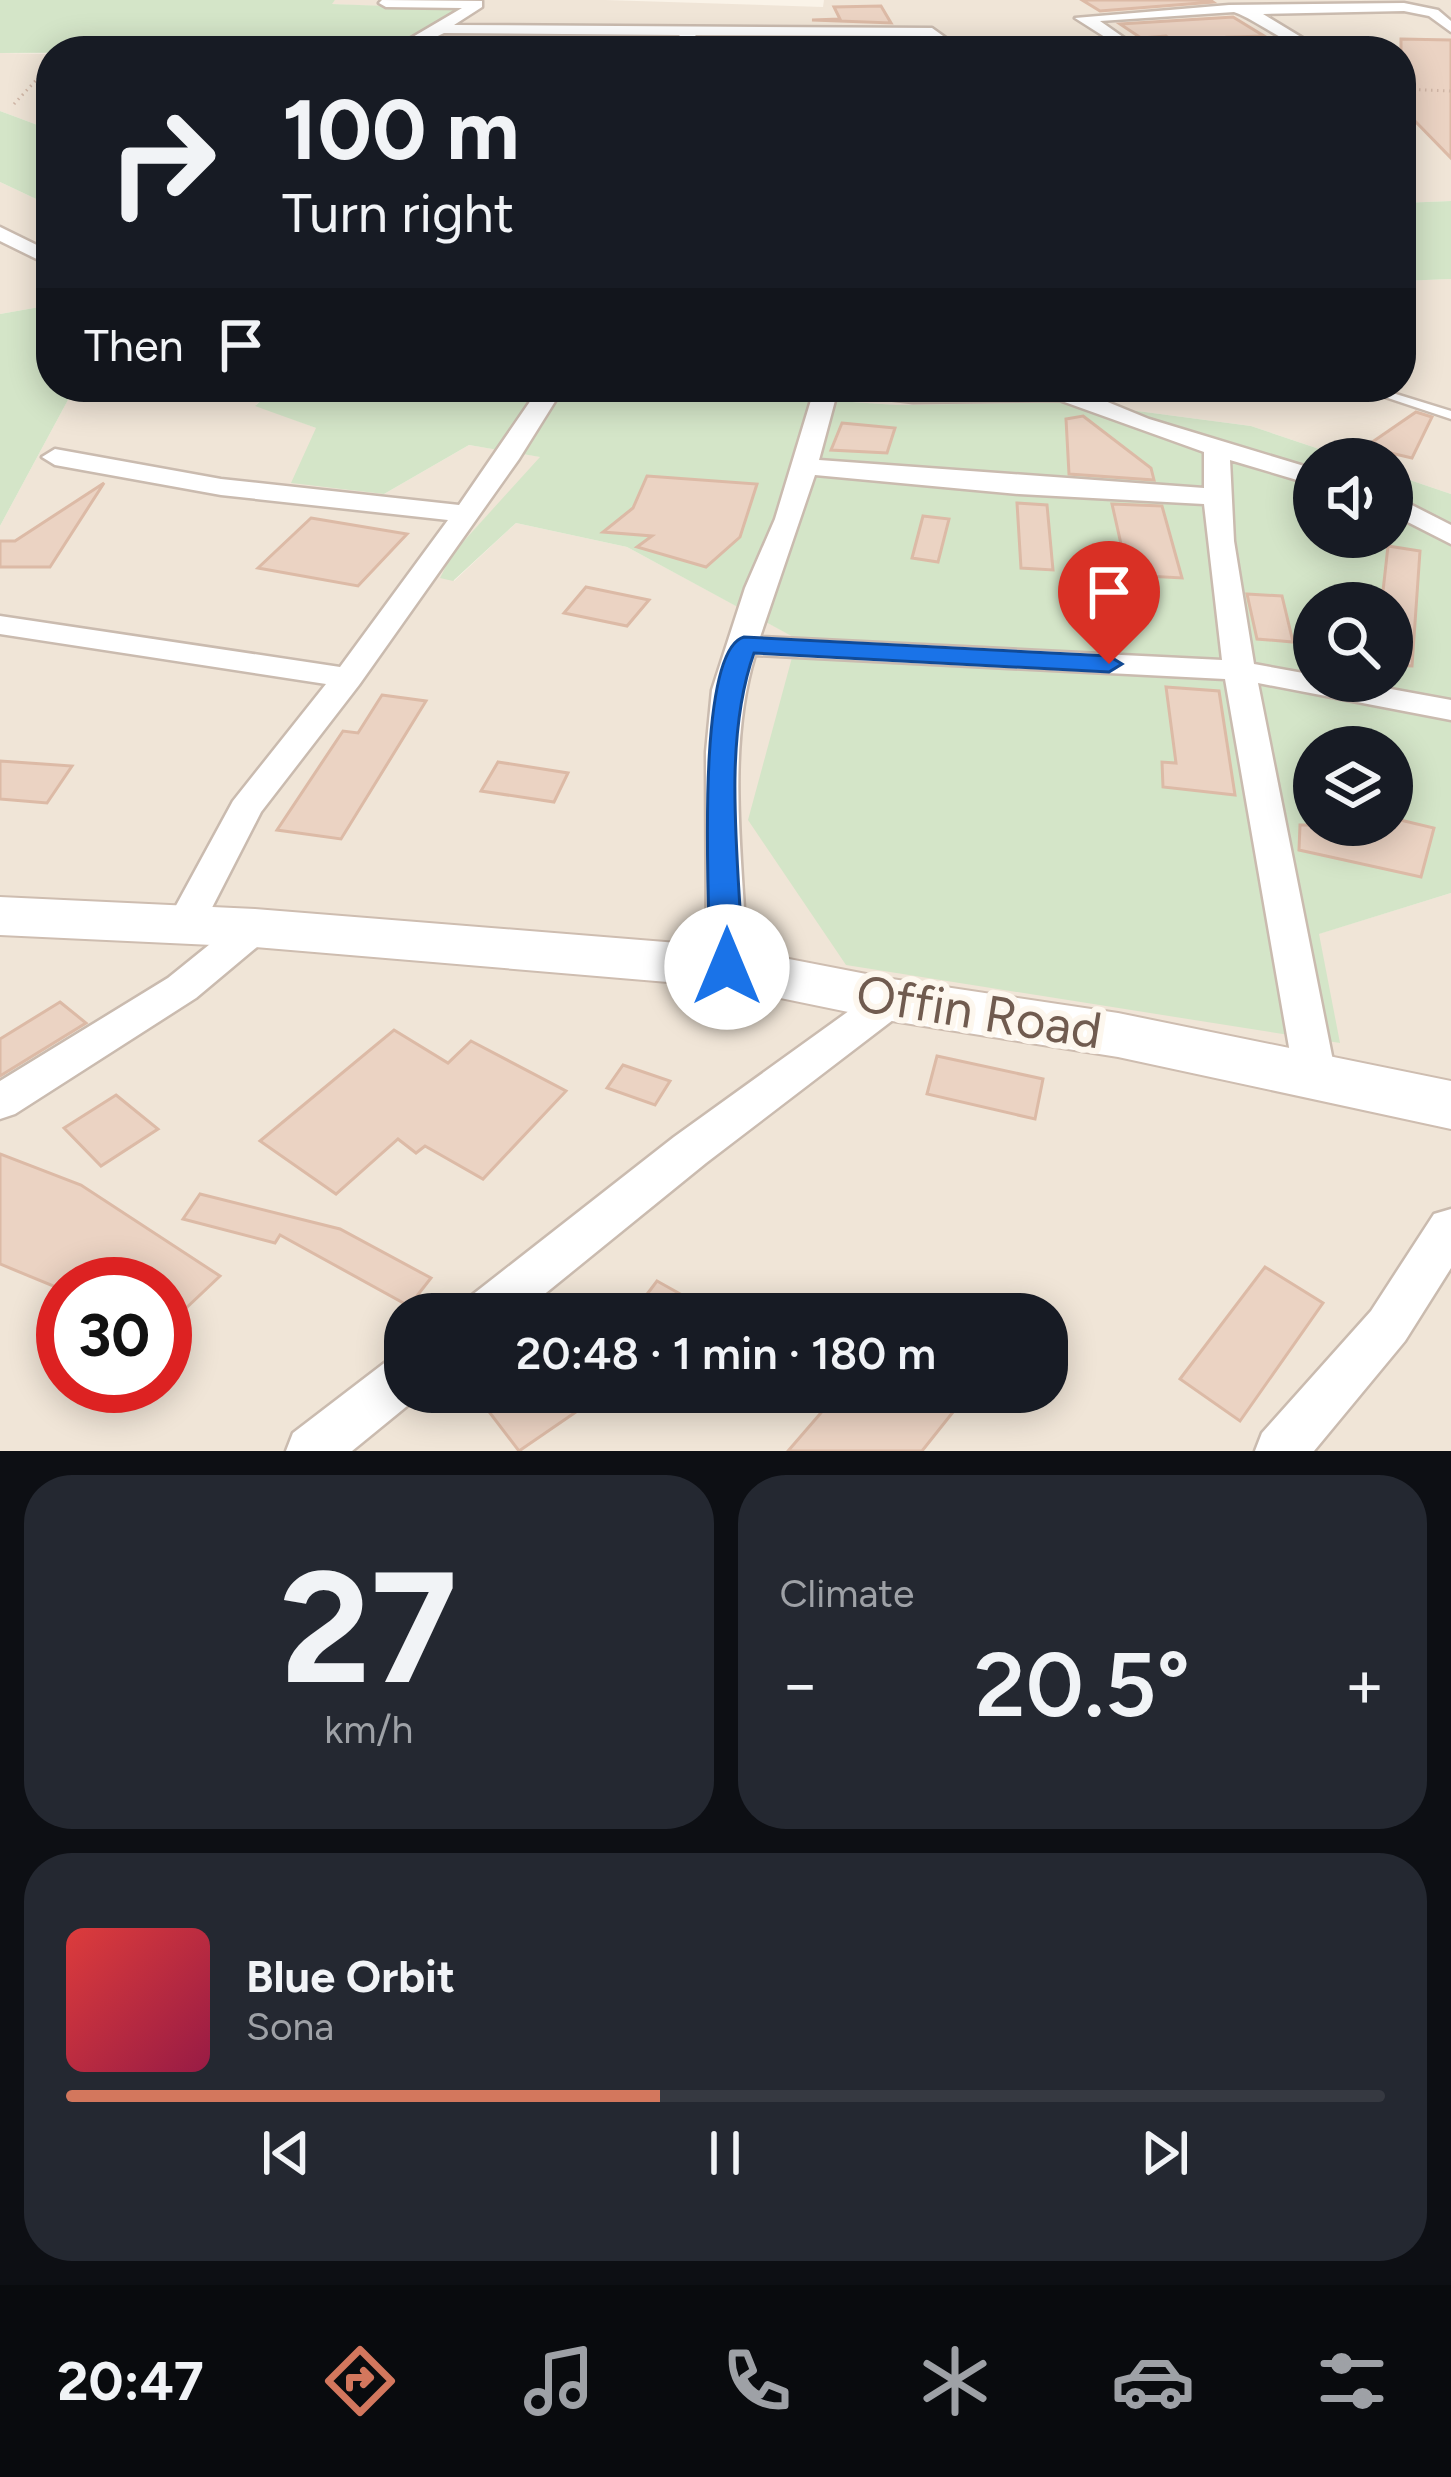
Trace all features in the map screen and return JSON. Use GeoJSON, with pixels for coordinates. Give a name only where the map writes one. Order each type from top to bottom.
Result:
{"type":"FeatureCollection","features":[{"type":"Feature","properties":{"kind":"street"},"geometry":{"type":"LineString","coordinates":[[1194,0],[1269,20],[1288,36]]}},
{"type":"Feature","properties":{"kind":"street"},"geometry":{"type":"LineString","coordinates":[[1357,0],[1433,13],[1451,28]]}},
{"type":"Feature","properties":{"kind":"street"},"geometry":{"type":"LineString","coordinates":[[386,3],[477,4],[427,36]]}},
{"type":"Feature","properties":{"kind":"street"},"geometry":{"type":"LineString","coordinates":[[1117,36],[1082,18],[1391,7]]}},
{"type":"Feature","properties":{"kind":"street"},"geometry":{"type":"LineString","coordinates":[[743,13],[754,31]]}},
{"type":"Feature","properties":{"kind":"street"},"geometry":{"type":"LineString","coordinates":[[442,29],[932,32],[937,36]]}},
{"type":"Feature","properties":{"kind":"street"},"geometry":{"type":"LineString","coordinates":[[682,31],[687,36]]}},
{"type":"Feature","properties":{"kind":"street"},"geometry":{"type":"LineString","coordinates":[[0,233],[36,252]]}},
{"type":"Feature","properties":{"kind":"street"},"geometry":{"type":"LineString","coordinates":[[185,924],[245,809],[348,678],[542,402]]}},
{"type":"Feature","properties":{"kind":"street"},"geometry":{"type":"LineString","coordinates":[[727,967],[723,752],[728,690],[823,402]]}},
{"type":"Feature","properties":{"kind":"street"},"geometry":{"type":"LineString","coordinates":[[1092,402],[1217,451],[1293,471]]}},
{"type":"Feature","properties":{"kind":"street"},"geometry":{"type":"LineString","coordinates":[[1217,451],[1216,539],[1315,1076]]}},
{"type":"Feature","properties":{"kind":"street"},"geometry":{"type":"LineString","coordinates":[[55,457],[221,487],[467,514]]}},
{"type":"Feature","properties":{"kind":"street"},"geometry":{"type":"LineString","coordinates":[[804,466],[1019,486],[1216,497]]}},
{"type":"Feature","properties":{"kind":"street"},"geometry":{"type":"LineString","coordinates":[[1413,515],[1451,536]]}},
{"type":"Feature","properties":{"kind":"street"},"geometry":{"type":"LineString","coordinates":[[0,625],[348,678]]}},
{"type":"Feature","properties":{"kind":"street"},"geometry":{"type":"LineString","coordinates":[[744,645],[1237,670],[1451,710]]}},
{"type":"Feature","properties":{"kind":"street","name":"Offin Road"},"geometry":{"type":"LineString","coordinates":[[0,916],[255,928],[727,967],[892,1000],[1118,1035],[1451,1105]]}},
{"type":"Feature","properties":{"kind":"street"},"geometry":{"type":"LineString","coordinates":[[0,1102],[182,988],[255,928]]}},
{"type":"Feature","properties":{"kind":"street"},"geometry":{"type":"LineString","coordinates":[[510,1293],[690,1150],[892,1000]]}},
{"type":"Feature","properties":{"kind":"street"},"geometry":{"type":"LineString","coordinates":[[1304,1441],[1388,1326],[1451,1228]]}},
{"type":"Feature","properties":{"kind":"street"},"geometry":{"type":"LineString","coordinates":[[311,1451],[384,1394]]}},
{"type":"Feature","properties":{"kind":"lane"},"geometry":{"type":"LineString","coordinates":[[1409,402],[1451,415]]}},
{"type":"Feature","properties":{"kind":"path"},"geometry":{"type":"LineString","coordinates":[[14,104],[36,80]]}},
{"type":"Feature","properties":{"kind":"path"},"geometry":{"type":"LineString","coordinates":[[1416,90],[1451,91]]}},
{"type":"Feature","properties":{"kind":"shaded area"},"geometry":{"type":"Polygon","coordinates":[[[335,0],[605,0],[823,7],[824,0],[1451,0],[1451,201],[1416,202],[1416,36],[410,36],[465,10],[330,4],[335,0]]]}},
{"type":"Feature","properties":{"kind":"shaded area"},"geometry":{"type":"Polygon","coordinates":[[[0,53],[36,54],[36,124],[0,111],[0,53]]]}},
{"type":"Feature","properties":{"kind":"shaded area"},"geometry":{"type":"Polygon","coordinates":[[[0,182],[36,199],[36,308],[0,314],[0,182]]]}},
{"type":"Feature","properties":{"kind":"shaded area"},"geometry":{"type":"Polygon","coordinates":[[[1451,279],[1451,494],[1413,481],[1413,438],[1293,440],[1251,426],[1069,402],[1416,402],[1416,280],[1451,279]]]}},
{"type":"Feature","properties":{"kind":"shaded area"},"geometry":{"type":"Polygon","coordinates":[[[67,402],[260,402],[256,405],[316,428],[384,494],[469,445],[542,457],[452,554],[454,581],[516,523],[627,547],[798,639],[1339,1043],[1318,934],[1451,893],[1451,1451],[0,1451],[0,526],[67,402]]]}},
{"type":"Feature","properties":{"kind":"shaded area"},"geometry":{"type":"Polygon","coordinates":[[[852,402],[1069,402],[897,405],[852,402]]]}},
{"type":"Feature","properties":{"kind":"green space"},"geometry":{"type":"Polygon","coordinates":[[[0,0],[335,0],[332,4],[468,9],[411,36],[36,36],[36,53],[0,53],[0,0]]]}},
{"type":"Feature","properties":{"kind":"green space"},"geometry":{"type":"Polygon","coordinates":[[[0,111],[36,124],[36,199],[0,182],[0,111]]]}},
{"type":"Feature","properties":{"kind":"green space"},"geometry":{"type":"Polygon","coordinates":[[[1451,201],[1451,279],[1416,280],[1416,202],[1451,201]]]}},
{"type":"Feature","properties":{"kind":"green space"},"geometry":{"type":"Polygon","coordinates":[[[36,308],[36,402],[67,402],[0,526],[0,314],[36,308]]]}},
{"type":"Feature","properties":{"kind":"green space"},"geometry":{"type":"Polygon","coordinates":[[[260,402],[1069,402],[1251,426],[1293,440],[1293,558],[1413,558],[1413,481],[1451,494],[1451,893],[1319,934],[1340,1043],[846,965],[748,820],[797,639],[627,547],[516,523],[453,581],[440,578],[452,554],[540,457],[469,445],[384,494],[291,483],[316,428],[255,406],[260,402]]]}},
{"type":"Feature","properties":{"kind":"building"},"geometry":{"type":"Polygon","coordinates":[[[1082,0],[1210,0],[1213,2],[1100,11],[1082,0]]]}},
{"type":"Feature","properties":{"kind":"building"},"geometry":{"type":"Polygon","coordinates":[[[881,6],[891,23],[812,20],[840,19],[834,7],[881,6]]]}},
{"type":"Feature","properties":{"kind":"building"},"geometry":{"type":"Polygon","coordinates":[[[1233,17],[1264,36],[1138,36],[1120,24],[1233,17]]]}},
{"type":"Feature","properties":{"kind":"building"},"geometry":{"type":"Polygon","coordinates":[[[1416,39],[1451,40],[1451,158],[1416,122],[1416,39]]]}},
{"type":"Feature","properties":{"kind":"building"},"geometry":{"type":"Polygon","coordinates":[[[1416,412],[1432,417],[1413,456],[1413,438],[1378,438],[1416,412]]]}},
{"type":"Feature","properties":{"kind":"building"},"geometry":{"type":"Polygon","coordinates":[[[1083,416],[1151,468],[1154,480],[1069,474],[1066,419],[1083,416]]]}},
{"type":"Feature","properties":{"kind":"building"},"geometry":{"type":"Polygon","coordinates":[[[842,423],[895,428],[887,453],[831,450],[842,423]]]}},
{"type":"Feature","properties":{"kind":"building"},"geometry":{"type":"Polygon","coordinates":[[[647,476],[757,484],[740,537],[706,567],[637,547],[652,536],[603,532],[633,508],[647,476]]]}},
{"type":"Feature","properties":{"kind":"building"},"geometry":{"type":"Polygon","coordinates":[[[104,483],[50,567],[0,567],[0,541],[15,541],[104,483]]]}},
{"type":"Feature","properties":{"kind":"building"},"geometry":{"type":"Polygon","coordinates":[[[1017,503],[1047,505],[1053,570],[1021,568],[1017,503]]]}},
{"type":"Feature","properties":{"kind":"building"},"geometry":{"type":"Polygon","coordinates":[[[1112,504],[1162,506],[1182,578],[1128,575],[1112,504]]]}},
{"type":"Feature","properties":{"kind":"building"},"geometry":{"type":"Polygon","coordinates":[[[923,516],[949,519],[938,562],[912,558],[923,516]]]}},
{"type":"Feature","properties":{"kind":"building"},"geometry":{"type":"Polygon","coordinates":[[[311,518],[407,534],[358,586],[258,568],[311,518]]]}},
{"type":"Feature","properties":{"kind":"building"},"geometry":{"type":"Polygon","coordinates":[[[1413,550],[1420,551],[1413,652],[1413,582],[1384,582],[1387,558],[1413,558],[1413,550]]]}},
{"type":"Feature","properties":{"kind":"building"},"geometry":{"type":"Polygon","coordinates":[[[586,587],[649,600],[627,626],[564,613],[586,587]]]}},
{"type":"Feature","properties":{"kind":"building"},"geometry":{"type":"Polygon","coordinates":[[[1247,594],[1282,596],[1293,642],[1257,639],[1247,594]]]}},
{"type":"Feature","properties":{"kind":"building"},"geometry":{"type":"Polygon","coordinates":[[[1166,687],[1219,691],[1235,795],[1163,787],[1162,762],[1176,763],[1166,687]]]}},
{"type":"Feature","properties":{"kind":"building"},"geometry":{"type":"Polygon","coordinates":[[[382,695],[426,701],[341,839],[277,830],[343,731],[358,733],[382,695]]]}},
{"type":"Feature","properties":{"kind":"building"},"geometry":{"type":"Polygon","coordinates":[[[0,761],[72,766],[47,803],[0,799],[0,761]]]}},
{"type":"Feature","properties":{"kind":"building"},"geometry":{"type":"Polygon","coordinates":[[[498,762],[568,773],[554,802],[481,791],[498,762]]]}},
{"type":"Feature","properties":{"kind":"building"},"geometry":{"type":"Polygon","coordinates":[[[1413,823],[1434,828],[1421,877],[1299,850],[1299,846],[1413,846],[1413,823]]]}},
{"type":"Feature","properties":{"kind":"building"},"geometry":{"type":"Polygon","coordinates":[[[60,1002],[86,1023],[0,1076],[0,1039],[60,1002]]]}},
{"type":"Feature","properties":{"kind":"building"},"geometry":{"type":"Polygon","coordinates":[[[394,1030],[448,1063],[471,1041],[566,1091],[483,1179],[425,1146],[416,1153],[398,1139],[336,1194],[260,1141],[394,1030]]]}},
{"type":"Feature","properties":{"kind":"building"},"geometry":{"type":"Polygon","coordinates":[[[937,1056],[1043,1079],[1035,1119],[927,1094],[937,1056]]]}},
{"type":"Feature","properties":{"kind":"building"},"geometry":{"type":"Polygon","coordinates":[[[623,1065],[670,1081],[655,1105],[607,1088],[623,1065]]]}},
{"type":"Feature","properties":{"kind":"building"},"geometry":{"type":"Polygon","coordinates":[[[116,1095],[158,1129],[101,1166],[64,1128],[116,1095]]]}},
{"type":"Feature","properties":{"kind":"building"},"geometry":{"type":"Polygon","coordinates":[[[0,1154],[81,1185],[191,1257],[36,1257],[36,1279],[0,1264],[0,1154]]]}},
{"type":"Feature","properties":{"kind":"building"},"geometry":{"type":"Polygon","coordinates":[[[200,1194],[340,1229],[431,1278],[419,1293],[385,1293],[280,1235],[275,1243],[183,1219],[200,1194]]]}},
{"type":"Feature","properties":{"kind":"building"},"geometry":{"type":"Polygon","coordinates":[[[192,1258],[220,1276],[192,1302],[192,1258]]]}},
{"type":"Feature","properties":{"kind":"building"},"geometry":{"type":"Polygon","coordinates":[[[1265,1267],[1323,1303],[1240,1421],[1180,1379],[1265,1267]]]}},
{"type":"Feature","properties":{"kind":"building"},"geometry":{"type":"Polygon","coordinates":[[[657,1281],[678,1293],[648,1293],[657,1281]]]}},
{"type":"Feature","properties":{"kind":"building"},"geometry":{"type":"Polygon","coordinates":[[[490,1413],[574,1413],[519,1451],[490,1413]]]}},
{"type":"Feature","properties":{"kind":"building"},"geometry":{"type":"Polygon","coordinates":[[[821,1413],[952,1413],[922,1451],[788,1451],[821,1413]]]}},
{"type":"Feature","properties":{"kind":"route"},"geometry":{"type":"LineString","coordinates":[[727,967],[723,752],[728,690],[744,645],[1109,664]]}}]}
